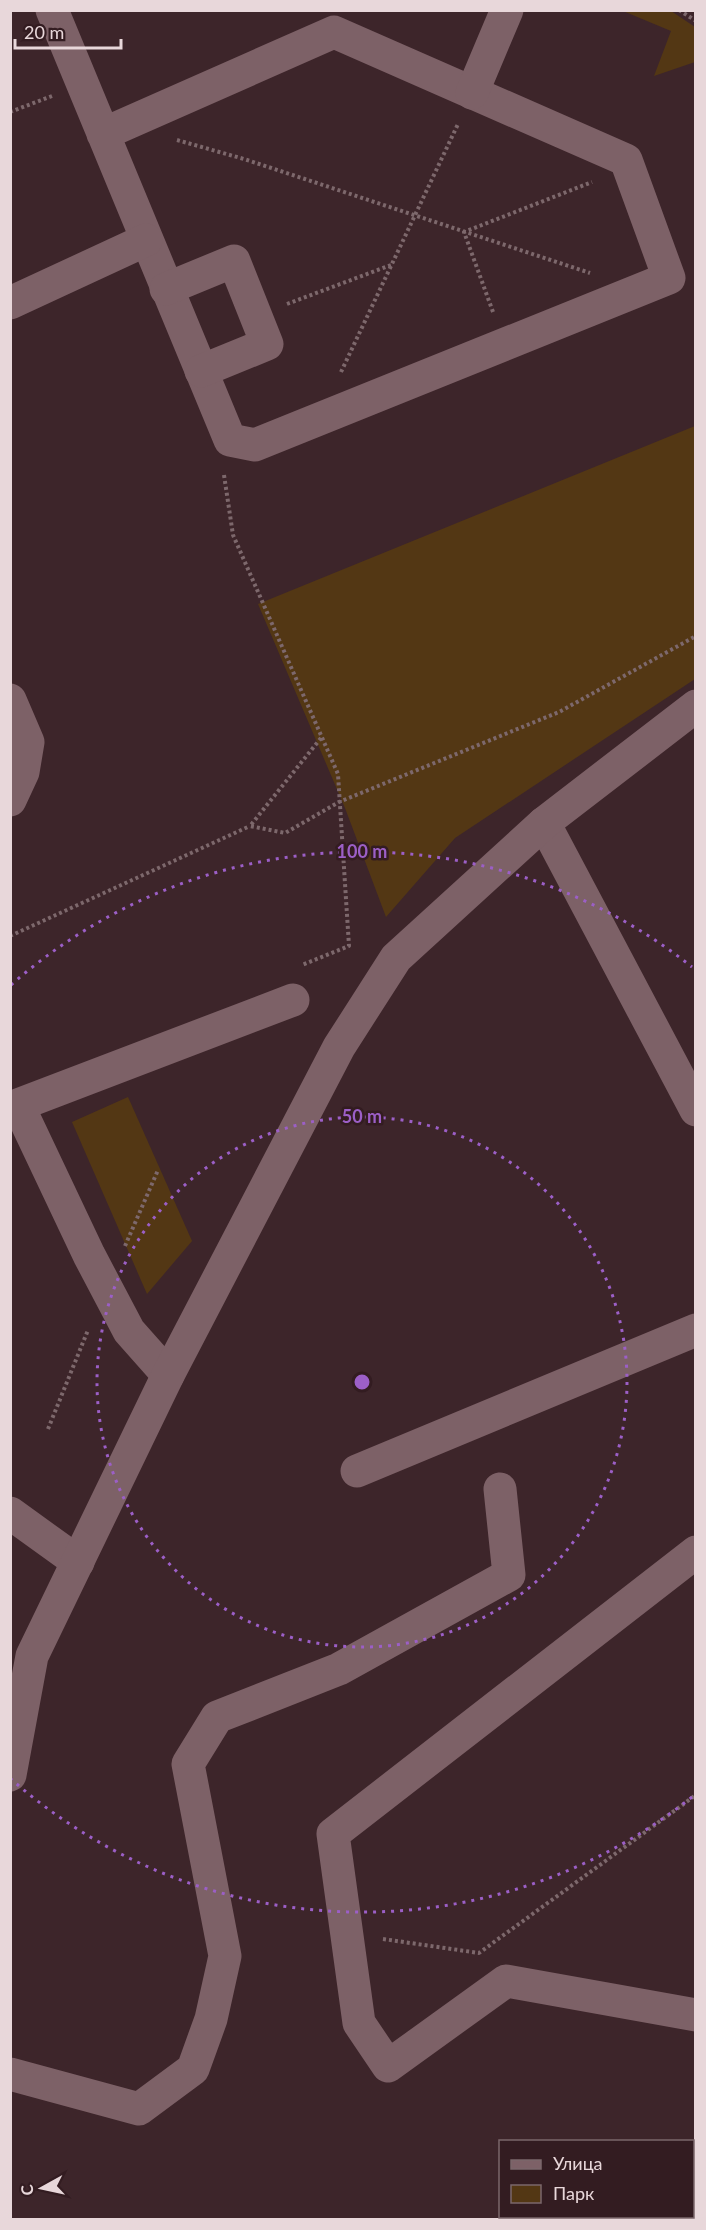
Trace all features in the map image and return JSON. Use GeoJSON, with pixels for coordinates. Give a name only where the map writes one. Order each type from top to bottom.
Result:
{"type":"FeatureCollection","features":[{"type":"Feature","properties":{"kind":"lane"},"geometry":{"type":"LineString","coordinates":[[52,10],[114,130],[146,240],[230,440],[255,445],[669,278],[626,160],[334,32],[114,130]]}},
{"type":"Feature","properties":{"kind":"lane"},"geometry":{"type":"LineString","coordinates":[[472,93],[507,10]]}},
{"type":"Feature","properties":{"kind":"lane"},"geometry":{"type":"LineString","coordinates":[[10,303],[146,240]]}},
{"type":"Feature","properties":{"kind":"lane"},"geometry":{"type":"LineString","coordinates":[[166,289],[234,261],[267,344],[201,371]]}},
{"type":"Feature","properties":{"kind":"lane"},"geometry":{"type":"LineString","coordinates":[[10,700],[28,742],[23,772],[10,801]]}},
{"type":"Feature","properties":{"kind":"lane"},"geometry":{"type":"LineString","coordinates":[[10,1775],[21,1658],[78,1562],[168,1375],[339,1047],[396,958],[544,823],[696,706]]}},
{"type":"Feature","properties":{"kind":"lane"},"geometry":{"type":"LineString","coordinates":[[544,823],[696,1110]]}},
{"type":"Feature","properties":{"kind":"lane"},"geometry":{"type":"LineString","coordinates":[[168,1375],[129,1331],[89,1255],[18,1105],[294,984]]}},
{"type":"Feature","properties":{"kind":"lane"},"geometry":{"type":"LineString","coordinates":[[357,1471],[696,1330]]}},
{"type":"Feature","properties":{"kind":"lane"},"geometry":{"type":"LineString","coordinates":[[10,2074],[139,2109],[193,2069],[210,2019],[225,1956],[188,1764],[217,1717],[339,1669],[509,1575],[500,1489]]}},
{"type":"Feature","properties":{"kind":"lane"},"geometry":{"type":"LineString","coordinates":[[10,1513],[78,1562]]}},
{"type":"Feature","properties":{"kind":"lane"},"geometry":{"type":"LineString","coordinates":[[696,1552],[333,1834],[359,2024],[388,2066],[506,1981],[696,2015]]}},
{"type":"Feature","properties":{"kind":"path"},"geometry":{"type":"LineString","coordinates":[[679,10],[696,21]]}},
{"type":"Feature","properties":{"kind":"path"},"geometry":{"type":"LineString","coordinates":[[319,419],[472,93]]}},
{"type":"Feature","properties":{"kind":"path"},"geometry":{"type":"LineString","coordinates":[[114,130],[244,159],[640,289]]}},
{"type":"Feature","properties":{"kind":"path"},"geometry":{"type":"LineString","coordinates":[[464,232],[629,169]]}},
{"type":"Feature","properties":{"kind":"path"},"geometry":{"type":"LineString","coordinates":[[464,232],[504,344]]}},
{"type":"Feature","properties":{"kind":"path"},"geometry":{"type":"LineString","coordinates":[[256,316],[391,265]]}},
{"type":"Feature","properties":{"kind":"path"},"geometry":{"type":"LineString","coordinates":[[230,440],[224,474],[233,535],[338,774],[349,945],[294,984]]}},
{"type":"Feature","properties":{"kind":"path"},"geometry":{"type":"LineString","coordinates":[[250,826],[285,833],[339,802],[559,712],[696,636]]}},
{"type":"Feature","properties":{"kind":"path"},"geometry":{"type":"LineString","coordinates":[[10,936],[250,826],[321,738]]}},
{"type":"Feature","properties":{"kind":"path"},"geometry":{"type":"LineString","coordinates":[[347,1934],[479,1953],[696,1795]]}},
{"type":"Feature","properties":{"kind":"green space"},"geometry":{"type":"Polygon","coordinates":[[[623,11],[671,11],[695,27],[695,62],[654,76],[671,31],[623,11]]]}},
{"type":"Feature","properties":{"kind":"green space"},"geometry":{"type":"Polygon","coordinates":[[[695,426],[695,679],[455,838],[386,917],[345,808],[258,604],[695,426]]]}},
{"type":"Feature","properties":{"kind":"green space"},"geometry":{"type":"Polygon","coordinates":[[[128,1097],[192,1241],[147,1294],[72,1122],[128,1097]]]}}]}
